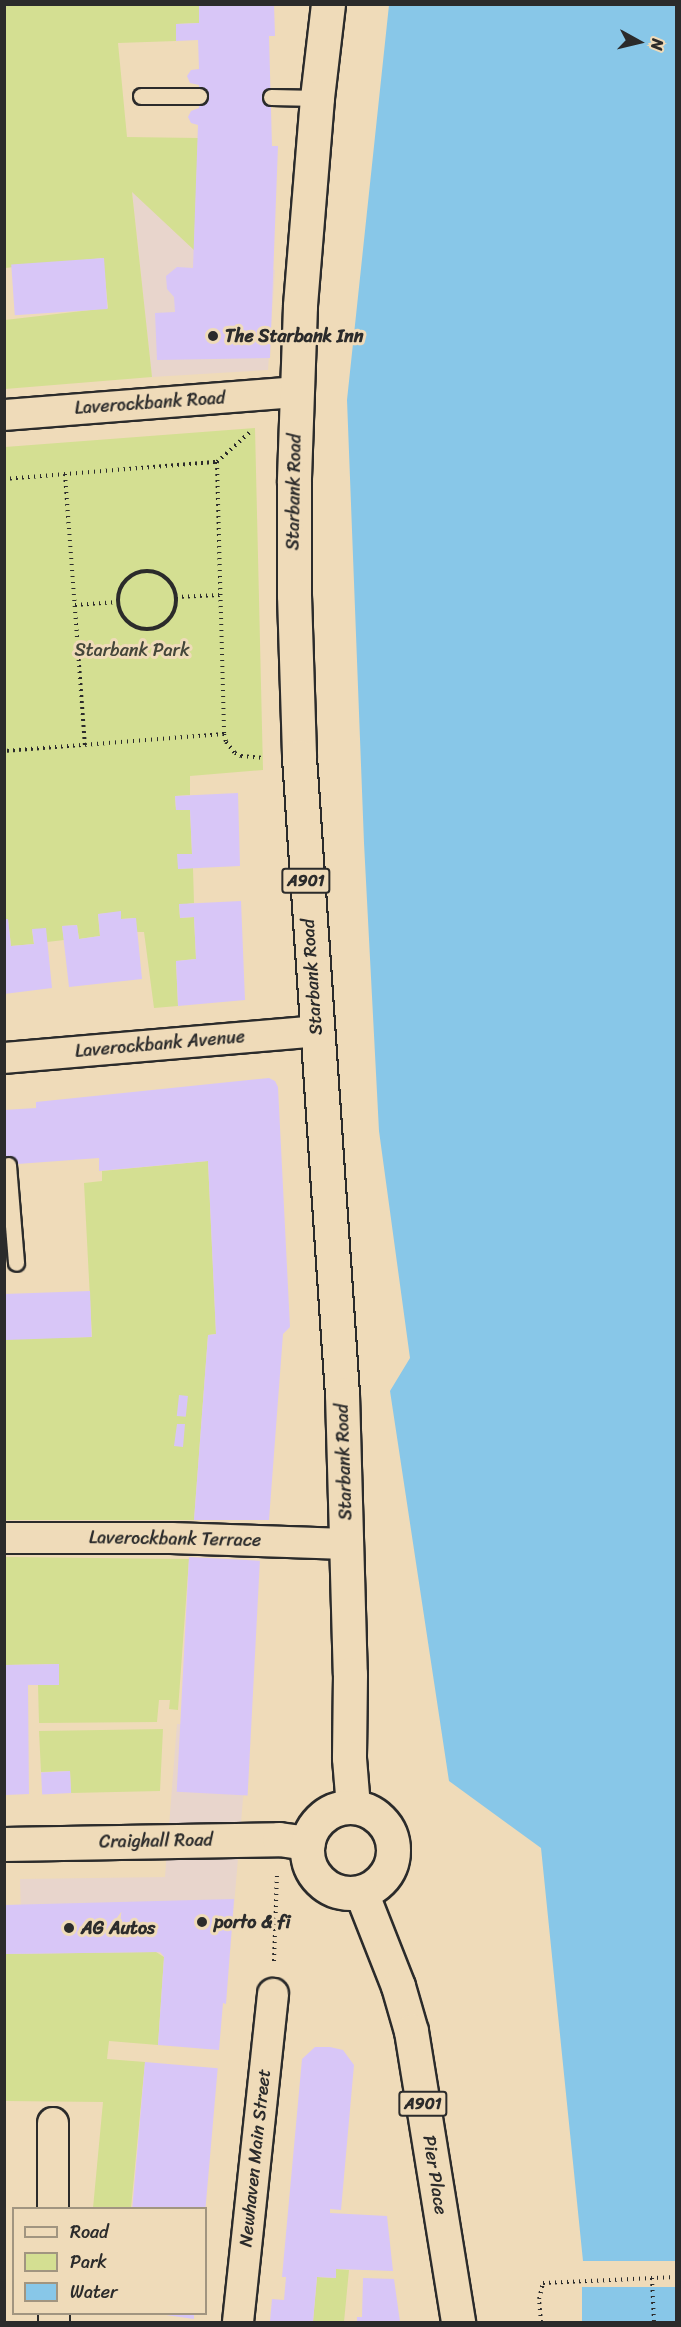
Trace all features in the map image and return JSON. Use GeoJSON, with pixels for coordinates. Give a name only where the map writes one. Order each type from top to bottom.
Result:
{"type":"FeatureCollection","features":[{"type":"Feature","properties":{"kind":"main road","name":"Starbank Road"},"geometry":{"type":"LineString","coordinates":[[328,4],[306,216],[296,392],[295,663],[316,1031],[342,1394],[350,1674],[349,1758],[353,1807]]}},
{"type":"Feature","properties":{"kind":"main road"},"geometry":{"type":"LineString","coordinates":[[353,1807],[368,1811],[380,1819],[389,1832],[393,1846],[392,1861],[386,1875],[375,1886],[361,1892],[344,1893],[321,1882],[293,1841],[313,1828],[323,1816],[338,1809],[353,1807]]}},
{"type":"Feature","properties":{"kind":"main road","name":"Craighall Road"},"geometry":{"type":"LineString","coordinates":[[4,1844],[293,1841]]}},
{"type":"Feature","properties":{"kind":"main road","name":"Pier Place"},"geometry":{"type":"LineString","coordinates":[[361,1892],[398,1986],[411,2031],[458,2322]]}},
{"type":"Feature","properties":{"kind":"street","name":"Laverockbank Road"},"geometry":{"type":"LineString","coordinates":[[4,415],[296,392]]}},
{"type":"Feature","properties":{"kind":"street","name":"Laverockbank Avenue"},"geometry":{"type":"LineString","coordinates":[[4,1058],[316,1031]]}},
{"type":"Feature","properties":{"kind":"street","name":"Laverockbank Terrace"},"geometry":{"type":"LineString","coordinates":[[4,1538],[171,1538],[346,1544]]}},
{"type":"Feature","properties":{"kind":"street","name":"Newhaven Main Street"},"geometry":{"type":"LineString","coordinates":[[238,2322],[273,1994]]}},
{"type":"Feature","properties":{"kind":"street"},"geometry":{"type":"LineString","coordinates":[[53,2123],[53,2207]]}},
{"type":"Feature","properties":{"kind":"lane"},"geometry":{"type":"LineString","coordinates":[[141,96],[199,96]]}},
{"type":"Feature","properties":{"kind":"lane"},"geometry":{"type":"LineString","coordinates":[[271,97],[317,98]]}},
{"type":"Feature","properties":{"kind":"lane"},"geometry":{"type":"LineString","coordinates":[[8,1165],[16,1263]]}},
{"type":"Feature","properties":{"kind":"path"},"geometry":{"type":"LineString","coordinates":[[4,479],[217,462],[255,428]]}},
{"type":"Feature","properties":{"kind":"path"},"geometry":{"type":"LineString","coordinates":[[217,462],[224,734],[226,742],[235,753],[241,756],[262,758]]}},
{"type":"Feature","properties":{"kind":"path"},"geometry":{"type":"LineString","coordinates":[[65,474],[85,745]]}},
{"type":"Feature","properties":{"kind":"path"},"geometry":{"type":"LineString","coordinates":[[145,570],[156,572],[166,578],[176,597],[175,609],[169,619],[160,626],[149,629],[137,628],[128,622],[120,613],[117,602],[119,590],[125,580],[134,573],[145,570]]}},
{"type":"Feature","properties":{"kind":"path"},"geometry":{"type":"LineString","coordinates":[[176,597],[220,595]]}},
{"type":"Feature","properties":{"kind":"path"},"geometry":{"type":"LineString","coordinates":[[75,605],[117,602]]}},
{"type":"Feature","properties":{"kind":"path"},"geometry":{"type":"LineString","coordinates":[[4,751],[224,734]]}},
{"type":"Feature","properties":{"kind":"path"},"geometry":{"type":"LineString","coordinates":[[273,1994],[293,1841]]}},
{"type":"Feature","properties":{"kind":"path"},"geometry":{"type":"LineString","coordinates":[[541,2322],[538,2299],[543,2283],[676,2277]]}},
{"type":"Feature","properties":{"kind":"path"},"geometry":{"type":"LineString","coordinates":[[652,2278],[654,2322]]}},
{"type":"Feature","properties":{"kind":"shaded area","name":"The Starbank Inn"},"geometry":{"type":"Polygon","coordinates":[[[132,191],[194,250],[194,268],[275,270],[268,370],[152,377],[132,191]]]}},
{"type":"Feature","properties":{"kind":"shaded area"},"geometry":{"type":"Polygon","coordinates":[[[177,1724],[249,1728],[230,1953],[22,1954],[20,1879],[165,1877],[177,1724]]]}},
{"type":"Feature","properties":{"kind":"green space"},"geometry":{"type":"Polygon","coordinates":[[[5,5],[199,5],[199,23],[176,24],[176,41],[118,43],[127,137],[198,138],[194,250],[132,192],[152,377],[5,389],[5,320],[108,308],[103,258],[5,268],[5,5]]]}},
{"type":"Feature","properties":{"kind":"green space","name":"Starbank Park"},"geometry":{"type":"Polygon","coordinates":[[[255,428],[263,770],[190,776],[190,795],[175,796],[176,810],[190,810],[192,854],[178,854],[178,869],[193,868],[194,903],[179,905],[180,918],[194,917],[196,959],[176,961],[178,1006],[154,1008],[144,932],[137,932],[135,918],[121,919],[121,912],[98,914],[100,936],[79,939],[77,925],[62,926],[64,940],[47,942],[32,930],[34,944],[11,946],[8,919],[5,919],[5,447],[255,428]]]}},
{"type":"Feature","properties":{"kind":"green space"},"geometry":{"type":"Polygon","coordinates":[[[208,1161],[216,1334],[208,1335],[194,1520],[5,1520],[4,1339],[92,1337],[84,1183],[102,1181],[102,1171],[208,1161]]]}},
{"type":"Feature","properties":{"kind":"green space"},"geometry":{"type":"Polygon","coordinates":[[[4,1557],[189,1559],[178,1710],[169,1709],[170,1700],[159,1700],[157,1722],[39,1723],[38,1685],[59,1684],[59,1664],[5,1665],[4,1557]]]}},
{"type":"Feature","properties":{"kind":"green space"},"geometry":{"type":"Polygon","coordinates":[[[163,1729],[160,1791],[71,1793],[70,1771],[41,1772],[39,1731],[163,1729]]]}},
{"type":"Feature","properties":{"kind":"green space"},"geometry":{"type":"Polygon","coordinates":[[[156,1952],[164,1957],[158,2045],[109,2041],[107,2059],[145,2062],[131,2207],[93,2207],[103,2102],[5,2101],[4,1954],[156,1952]]]}},
{"type":"Feature","properties":{"kind":"green space"},"geometry":{"type":"Polygon","coordinates":[[[336,2269],[349,2270],[344,2322],[313,2322],[317,2277],[335,2278],[336,2269]]]}},
{"type":"Feature","properties":{"kind":"water"},"geometry":{"type":"Polygon","coordinates":[[[389,5],[676,5],[676,2261],[583,2261],[541,1848],[449,1781],[390,1391],[410,1358],[379,1131],[364,843],[347,400],[389,5]]]}},
{"type":"Feature","properties":{"kind":"water"},"geometry":{"type":"Polygon","coordinates":[[[582,2287],[676,2287],[676,2322],[582,2322],[582,2287]]]}},
{"type":"Feature","properties":{"kind":"building"},"geometry":{"type":"Polygon","coordinates":[[[199,4],[274,4],[275,36],[269,36],[272,146],[278,146],[270,358],[157,360],[155,313],[175,312],[174,297],[167,289],[166,276],[177,267],[193,268],[198,125],[191,123],[188,117],[191,111],[199,108],[199,85],[190,83],[187,76],[191,70],[199,69],[198,40],[176,41],[176,24],[199,23],[199,4]]]}},
{"type":"Feature","properties":{"kind":"building"},"geometry":{"type":"Polygon","coordinates":[[[104,258],[108,309],[15,315],[11,264],[104,258]]]}},
{"type":"Feature","properties":{"kind":"building"},"geometry":{"type":"Polygon","coordinates":[[[238,793],[240,866],[178,869],[177,854],[192,854],[190,810],[176,810],[175,796],[238,793]]]}},
{"type":"Feature","properties":{"kind":"building"},"geometry":{"type":"Polygon","coordinates":[[[241,901],[245,1000],[178,1006],[176,961],[196,959],[194,917],[180,918],[179,904],[241,901]]]}},
{"type":"Feature","properties":{"kind":"building"},"geometry":{"type":"Polygon","coordinates":[[[121,911],[121,919],[136,918],[142,979],[69,987],[62,926],[77,925],[79,939],[100,936],[98,914],[121,911]]]}},
{"type":"Feature","properties":{"kind":"building"},"geometry":{"type":"Polygon","coordinates":[[[4,919],[8,919],[11,946],[34,944],[32,929],[46,928],[52,988],[4,994],[4,919]]]}},
{"type":"Feature","properties":{"kind":"building"},"geometry":{"type":"Polygon","coordinates":[[[269,1078],[275,1081],[278,1087],[290,1327],[283,1334],[269,1520],[194,1520],[208,1335],[216,1334],[208,1161],[99,1171],[99,1158],[4,1165],[4,1110],[36,1108],[36,1102],[269,1078]]]}},
{"type":"Feature","properties":{"kind":"building"},"geometry":{"type":"Polygon","coordinates":[[[90,1291],[92,1337],[6,1340],[4,1294],[90,1291]]]}},
{"type":"Feature","properties":{"kind":"building"},"geometry":{"type":"Polygon","coordinates":[[[179,1395],[188,1396],[186,1417],[177,1416],[179,1395]]]}},
{"type":"Feature","properties":{"kind":"building"},"geometry":{"type":"Polygon","coordinates":[[[177,1424],[185,1424],[183,1447],[174,1446],[177,1424]]]}},
{"type":"Feature","properties":{"kind":"building"},"geometry":{"type":"Polygon","coordinates":[[[189,1557],[260,1561],[248,1795],[177,1792],[189,1557]]]}},
{"type":"Feature","properties":{"kind":"building"},"geometry":{"type":"Polygon","coordinates":[[[59,1664],[59,1685],[28,1685],[29,1794],[6,1795],[4,1665],[59,1664]]]}},
{"type":"Feature","properties":{"kind":"building"},"geometry":{"type":"Polygon","coordinates":[[[70,1771],[71,1793],[42,1794],[41,1773],[70,1771]]]}},
{"type":"Feature","properties":{"kind":"building"},"geometry":{"type":"Polygon","coordinates":[[[234,1899],[226,2004],[223,2003],[219,2050],[158,2045],[164,1957],[160,1952],[4,1954],[4,1905],[234,1899]]]}},
{"type":"Feature","properties":{"kind":"building"},"geometry":{"type":"Polygon","coordinates":[[[315,2047],[343,2050],[354,2065],[341,2210],[330,2209],[330,2213],[387,2216],[393,2271],[336,2269],[336,2278],[317,2277],[313,2322],[270,2321],[272,2299],[284,2300],[286,2277],[282,2277],[302,2059],[315,2047]]]}},
{"type":"Feature","properties":{"kind":"building"},"geometry":{"type":"Polygon","coordinates":[[[145,2062],[218,2068],[206,2207],[132,2207],[145,2062]]]}},
{"type":"Feature","properties":{"kind":"building"},"geometry":{"type":"Polygon","coordinates":[[[363,2278],[394,2279],[400,2322],[357,2322],[357,2317],[362,2317],[363,2278]]]}},
{"type":"Feature","properties":{"kind":"building"},"geometry":{"type":"Polygon","coordinates":[[[166,2315],[194,2315],[194,2319],[166,2315]]]}},
{"type":"Feature","properties":{"kind":"place","name":"The Starbank Inn"},"geometry":{"type":"Point","coordinates":[213,336]}},
{"type":"Feature","properties":{"kind":"place","name":"porto & fi"},"geometry":{"type":"Point","coordinates":[202,1922]}},
{"type":"Feature","properties":{"kind":"place","name":"AG Autos"},"geometry":{"type":"Point","coordinates":[69,1928]}}]}
